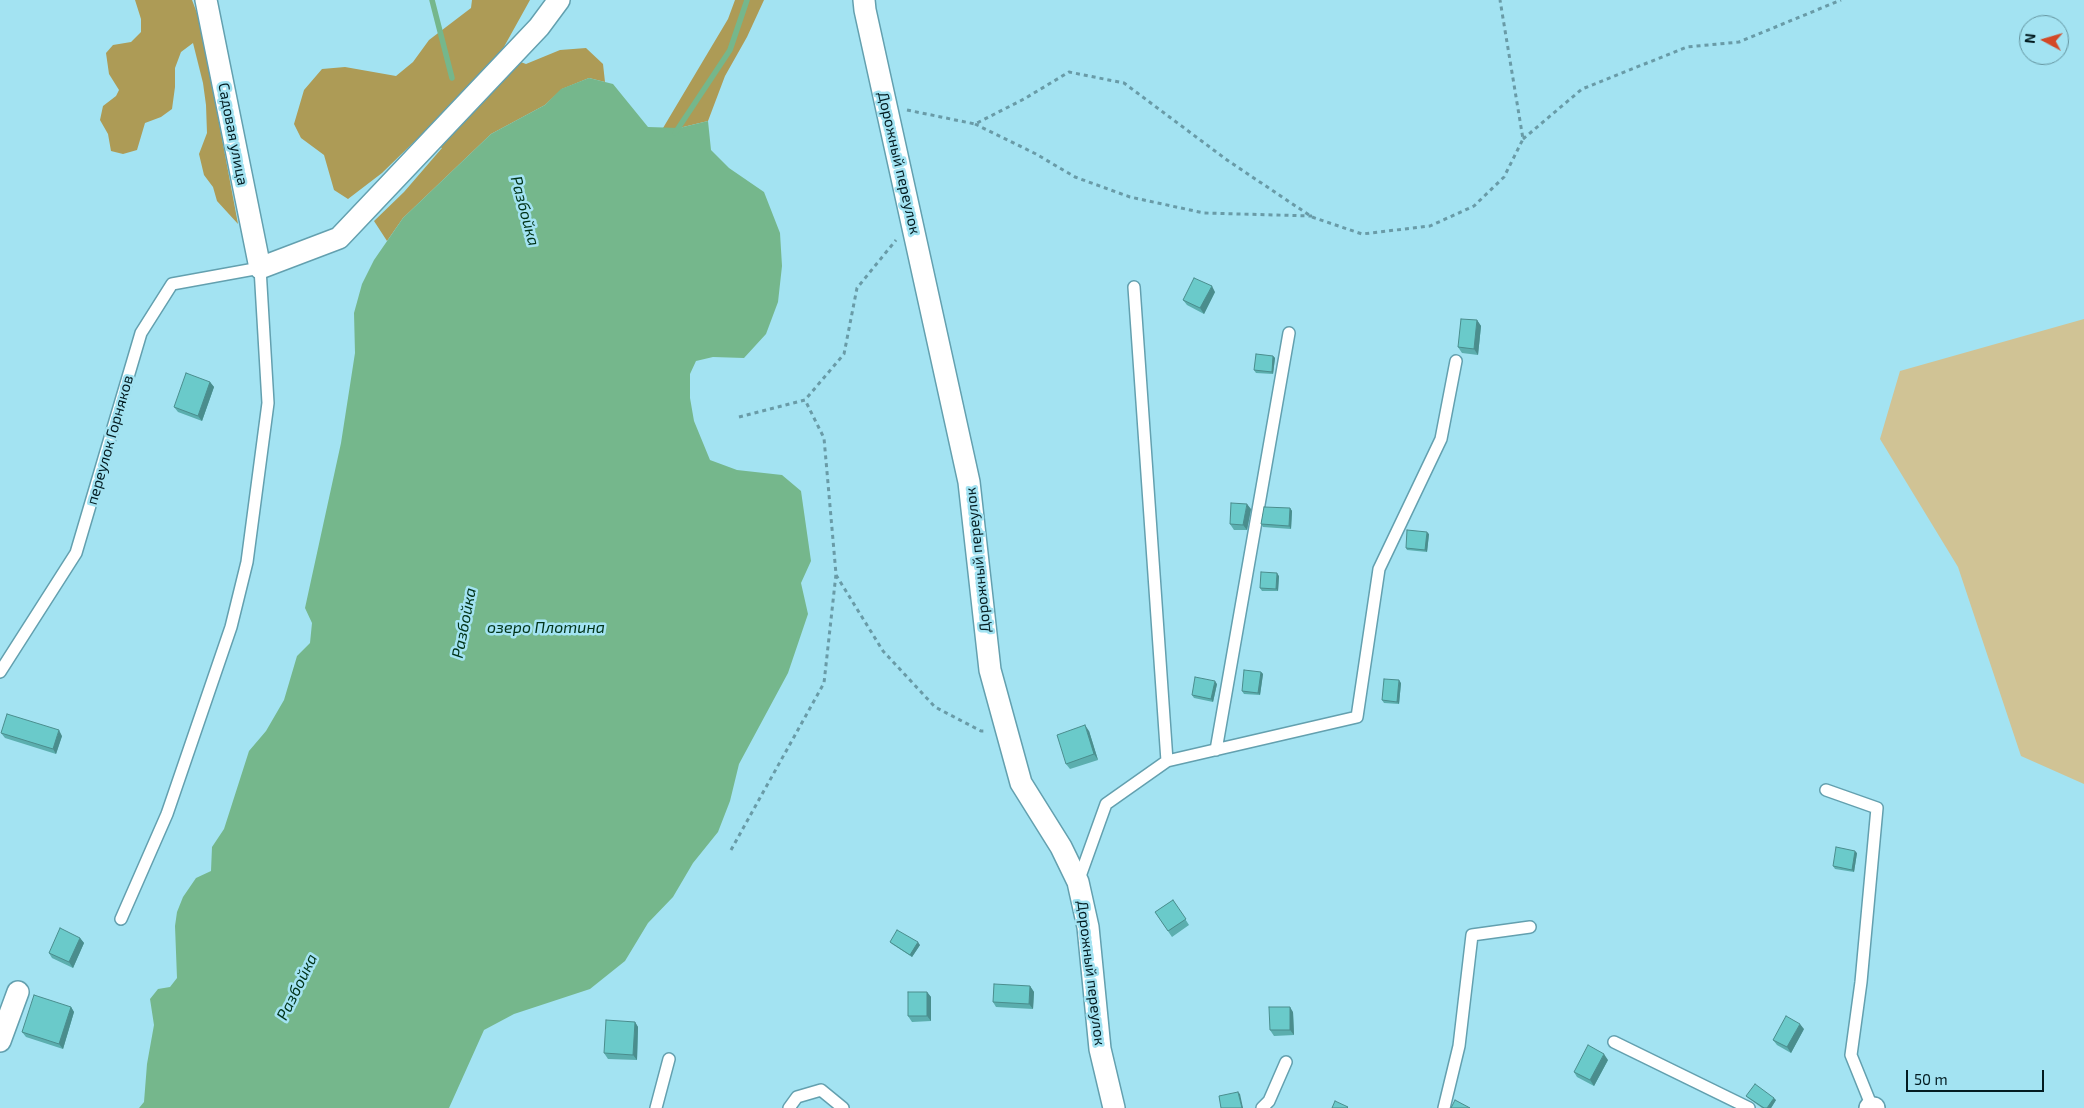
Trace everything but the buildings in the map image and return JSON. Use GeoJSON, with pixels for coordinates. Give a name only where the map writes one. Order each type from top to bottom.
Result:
{"type":"FeatureCollection","features":[{"type":"Feature","properties":{"kind":"street","name":"Садовая улица"},"geometry":{"type":"LineString","coordinates":[[206,0],[260,268]]}},
{"type":"Feature","properties":{"kind":"street"},"geometry":{"type":"LineString","coordinates":[[260,268],[339,238],[539,27],[559,0]]}},
{"type":"Feature","properties":{"kind":"street","name":"Дорожный переулок"},"geometry":{"type":"LineString","coordinates":[[864,0],[969,482],[990,670],[1021,783],[1061,847],[1078,882],[1088,927],[1100,1049],[1114,1108]]}},
{"type":"Feature","properties":{"kind":"street"},"geometry":{"type":"LineString","coordinates":[[0,1041],[18,992]]}},
{"type":"Feature","properties":{"kind":"lane","name":"переулок Горняков"},"geometry":{"type":"LineString","coordinates":[[0,672],[76,553],[141,333],[172,284],[260,268]]}},
{"type":"Feature","properties":{"kind":"lane"},"geometry":{"type":"LineString","coordinates":[[121,919],[167,814],[231,627],[247,562],[268,403],[260,268]]}},
{"type":"Feature","properties":{"kind":"lane"},"geometry":{"type":"LineString","coordinates":[[1134,287],[1168,761]]}},
{"type":"Feature","properties":{"kind":"lane"},"geometry":{"type":"LineString","coordinates":[[1216,750],[1289,333]]}},
{"type":"Feature","properties":{"kind":"lane"},"geometry":{"type":"LineString","coordinates":[[1078,882],[1106,804],[1168,761],[1357,717],[1379,569],[1441,439],[1456,361]]}},
{"type":"Feature","properties":{"kind":"lane"},"geometry":{"type":"LineString","coordinates":[[1826,790],[1877,808],[1861,982],[1851,1054],[1872,1108]]}},
{"type":"Feature","properties":{"kind":"lane"},"geometry":{"type":"LineString","coordinates":[[1444,1108],[1458,1046],[1472,935],[1530,926]]}},
{"type":"Feature","properties":{"kind":"lane"},"geometry":{"type":"LineString","coordinates":[[1614,1042],[1749,1108]]}},
{"type":"Feature","properties":{"kind":"lane"},"geometry":{"type":"LineString","coordinates":[[656,1108],[669,1059]]}},
{"type":"Feature","properties":{"kind":"lane"},"geometry":{"type":"LineString","coordinates":[[1262,1108],[1268,1101],[1286,1062]]}},
{"type":"Feature","properties":{"kind":"lane"},"geometry":{"type":"LineString","coordinates":[[789,1108],[797,1098],[821,1090],[843,1108]]}},
{"type":"Feature","properties":{"kind":"path"},"geometry":{"type":"LineString","coordinates":[[1500,0],[1523,139]]}},
{"type":"Feature","properties":{"kind":"path"},"geometry":{"type":"LineString","coordinates":[[975,124],[1024,99],[1069,72],[1124,82],[1227,160],[1312,216],[1362,234],[1430,226],[1474,206],[1504,177],[1523,139],[1582,89],[1686,47],[1739,42],[1841,0]]}},
{"type":"Feature","properties":{"kind":"path"},"geometry":{"type":"LineString","coordinates":[[886,106],[975,124],[1036,154],[1075,177],[1130,196],[1204,213],[1312,216]]}},
{"type":"Feature","properties":{"kind":"path"},"geometry":{"type":"LineString","coordinates":[[739,418],[805,400],[844,354],[857,288],[912,220]]}},
{"type":"Feature","properties":{"kind":"path"},"geometry":{"type":"LineString","coordinates":[[731,850],[824,683],[836,574],[824,438],[805,400]]}},
{"type":"Feature","properties":{"kind":"path"},"geometry":{"type":"LineString","coordinates":[[836,574],[883,651],[935,707],[981,731],[1007,731]]}},
{"type":"Feature","properties":{"kind":"shaded area"},"geometry":{"type":"Polygon","coordinates":[[[135,0],[192,0],[200,21],[238,224],[217,201],[213,187],[204,175],[199,154],[207,133],[206,105],[203,83],[193,43],[181,52],[175,68],[172,109],[161,117],[145,123],[137,150],[123,154],[111,151],[108,134],[100,120],[103,106],[116,96],[119,90],[109,74],[106,53],[113,45],[131,42],[141,32],[141,19],[135,0]]]}},
{"type":"Feature","properties":{"kind":"shaded area"},"geometry":{"type":"Polygon","coordinates":[[[472,0],[530,0],[500,54],[526,64],[560,50],[586,48],[603,64],[605,82],[589,78],[562,89],[545,105],[491,134],[403,218],[387,241],[374,221],[404,192],[442,148],[420,136],[382,173],[348,199],[334,190],[324,155],[301,138],[294,124],[304,90],[322,69],[345,67],[396,76],[413,62],[429,40],[471,8],[472,0]]]}},
{"type":"Feature","properties":{"kind":"shaded area"},"geometry":{"type":"Polygon","coordinates":[[[735,0],[764,0],[747,37],[725,76],[708,121],[679,128],[663,128],[728,19],[735,0]]]}},
{"type":"Feature","properties":{"kind":"shaded area"},"geometry":{"type":"Polygon","coordinates":[[[2084,319],[2084,784],[2021,756],[1958,567],[1880,439],[1900,371],[2084,319]]]}},
{"type":"Feature","properties":{"kind":"water","name":"озеро Плотина"},"geometry":{"type":"Polygon","coordinates":[[[589,78],[613,84],[648,127],[679,128],[708,121],[711,150],[729,168],[764,192],[780,233],[782,266],[778,302],[766,334],[744,358],[713,357],[696,361],[690,374],[690,398],[694,421],[710,460],[737,470],[782,475],[801,491],[811,561],[801,583],[808,614],[788,673],[739,764],[730,801],[718,832],[693,863],[673,897],[648,923],[625,961],[590,989],[514,1014],[484,1030],[449,1108],[139,1108],[144,1102],[147,1064],[154,1025],[150,999],[158,989],[170,987],[177,978],[175,926],[177,912],[183,897],[196,878],[211,871],[212,847],[224,829],[249,751],[266,731],[284,700],[297,656],[310,643],[312,623],[305,608],[341,443],[355,353],[354,313],[362,284],[374,260],[403,218],[491,134],[545,105],[561,89],[589,78]]]}},
{"type":"Feature","properties":{"kind":"waterway","name":"Разбойка"},"geometry":{"type":"LineString","coordinates":[[432,0],[452,78]]}},
{"type":"Feature","properties":{"kind":"waterway"},"geometry":{"type":"LineString","coordinates":[[675,133],[730,50],[747,0]]}}]}
